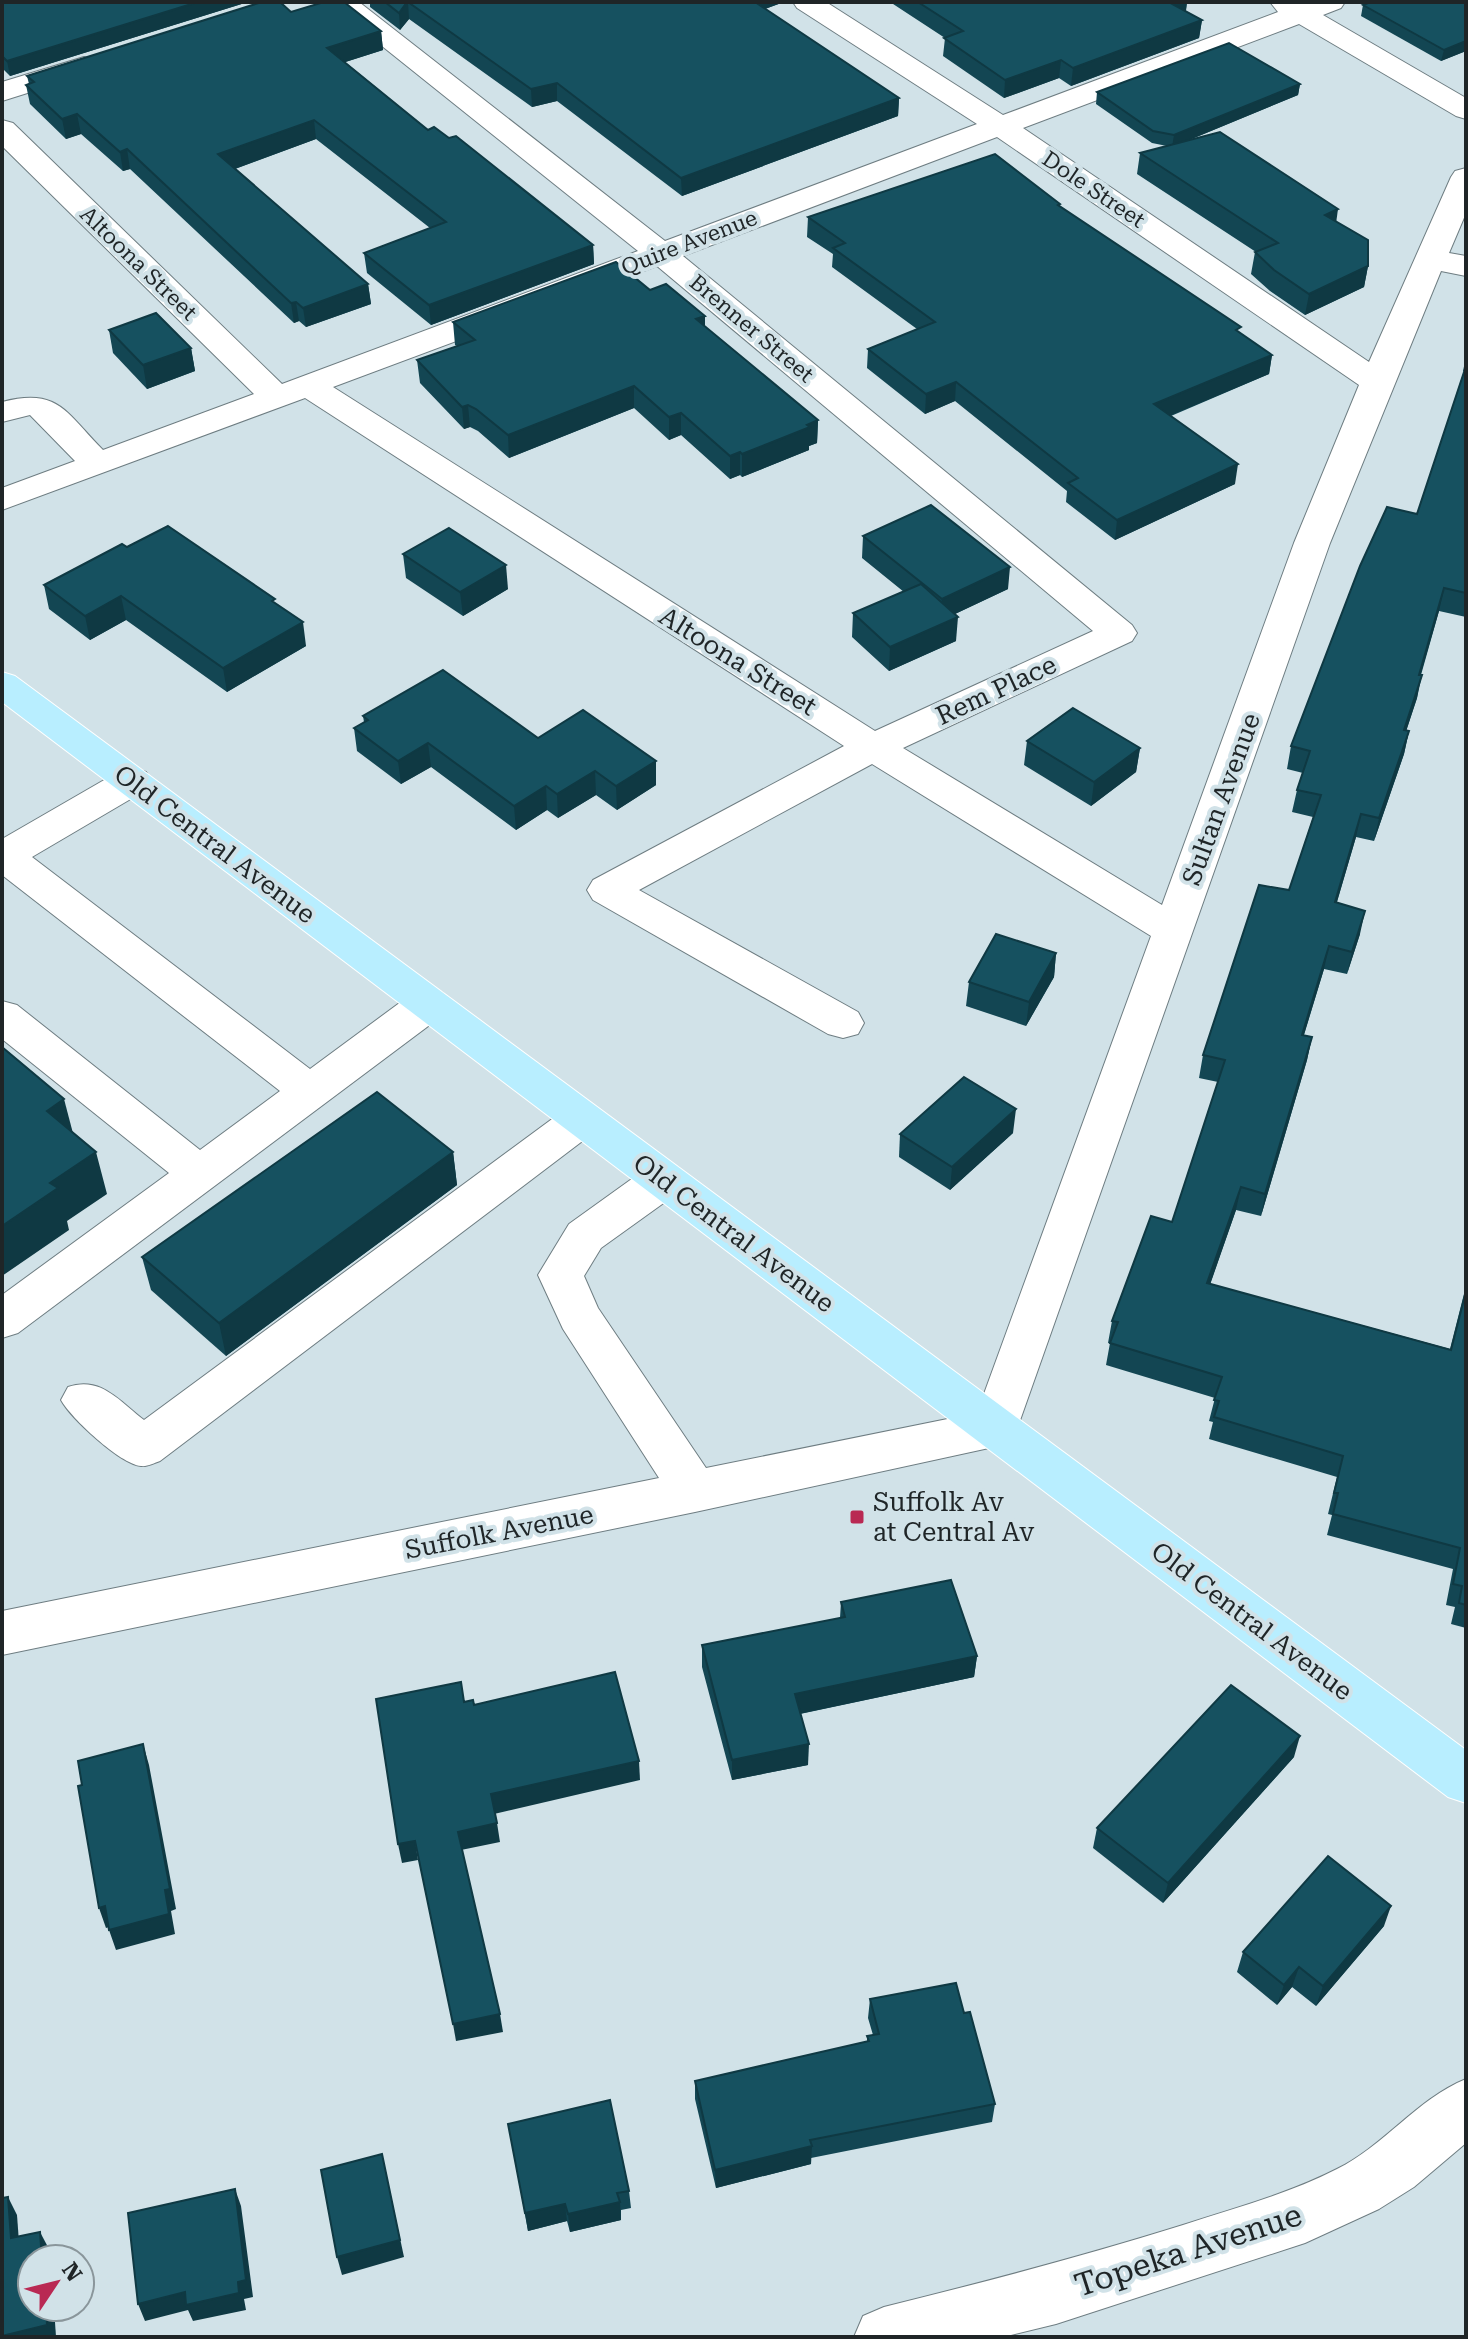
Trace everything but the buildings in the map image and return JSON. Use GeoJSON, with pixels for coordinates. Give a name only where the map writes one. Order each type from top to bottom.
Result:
{"type":"FeatureCollection","features":[{"type":"Feature","properties":{"kind":"main road","name":"Old Central Avenue"},"geometry":{"type":"LineString","coordinates":[[2,684],[1466,1780]]}},
{"type":"Feature","properties":{"kind":"street","name":"Brenner Street"},"geometry":{"type":"LineString","coordinates":[[341,2],[661,253],[1119,633]]}},
{"type":"Feature","properties":{"kind":"street","name":"Dole Street"},"geometry":{"type":"LineString","coordinates":[[807,2],[1000,126],[1377,382]]}},
{"type":"Feature","properties":{"kind":"street","name":"Quire Avenue"},"geometry":{"type":"LineString","coordinates":[[2,500],[1000,126],[1291,8],[1331,2]]}},
{"type":"Feature","properties":{"kind":"street"},"geometry":{"type":"LineString","coordinates":[[1291,8],[1466,110]]}},
{"type":"Feature","properties":{"kind":"street"},"geometry":{"type":"LineString","coordinates":[[2,92],[106,59]]}},
{"type":"Feature","properties":{"kind":"street","name":"Altoona Street"},"geometry":{"type":"LineString","coordinates":[[2,129],[292,391],[1174,931]]}},
{"type":"Feature","properties":{"kind":"street","name":"Sultan Avenue"},"geometry":{"type":"LineString","coordinates":[[995,1429],[1312,543],[1377,382],[1448,262],[1466,177]]}},
{"type":"Feature","properties":{"kind":"street"},"geometry":{"type":"LineString","coordinates":[[2,412],[29,405],[42,408],[97,464]]}},
{"type":"Feature","properties":{"kind":"street","name":"Rem Place"},"geometry":{"type":"LineString","coordinates":[[843,1023],[607,890],[873,747],[1119,633]]}},
{"type":"Feature","properties":{"kind":"street"},"geometry":{"type":"LineString","coordinates":[[132,781],[3,856],[310,1092]]}},
{"type":"Feature","properties":{"kind":"street"},"geometry":{"type":"LineString","coordinates":[[2,1320],[428,1004]]}},
{"type":"Feature","properties":{"kind":"street"},"geometry":{"type":"LineString","coordinates":[[2,1016],[200,1174]]}},
{"type":"Feature","properties":{"kind":"street"},"geometry":{"type":"LineString","coordinates":[[85,1400],[143,1447],[582,1119]]}},
{"type":"Feature","properties":{"kind":"street"},"geometry":{"type":"LineString","coordinates":[[663,1180],[585,1236],[561,1275],[579,1316],[695,1492]]}},
{"type":"Feature","properties":{"kind":"street","name":"Suffolk Avenue"},"geometry":{"type":"LineString","coordinates":[[2,1633],[995,1429]]}},
{"type":"Feature","properties":{"kind":"street","name":"Topeka Avenue"},"geometry":{"type":"LineString","coordinates":[[884,2337],[1056,2294],[1284,2222],[1370,2182],[1425,2145],[1466,2107]]}},
{"type":"Feature","properties":{"kind":"place","name":"Suffolk Av at Central Av"},"geometry":{"type":"Point","coordinates":[857,1517]}}]}
